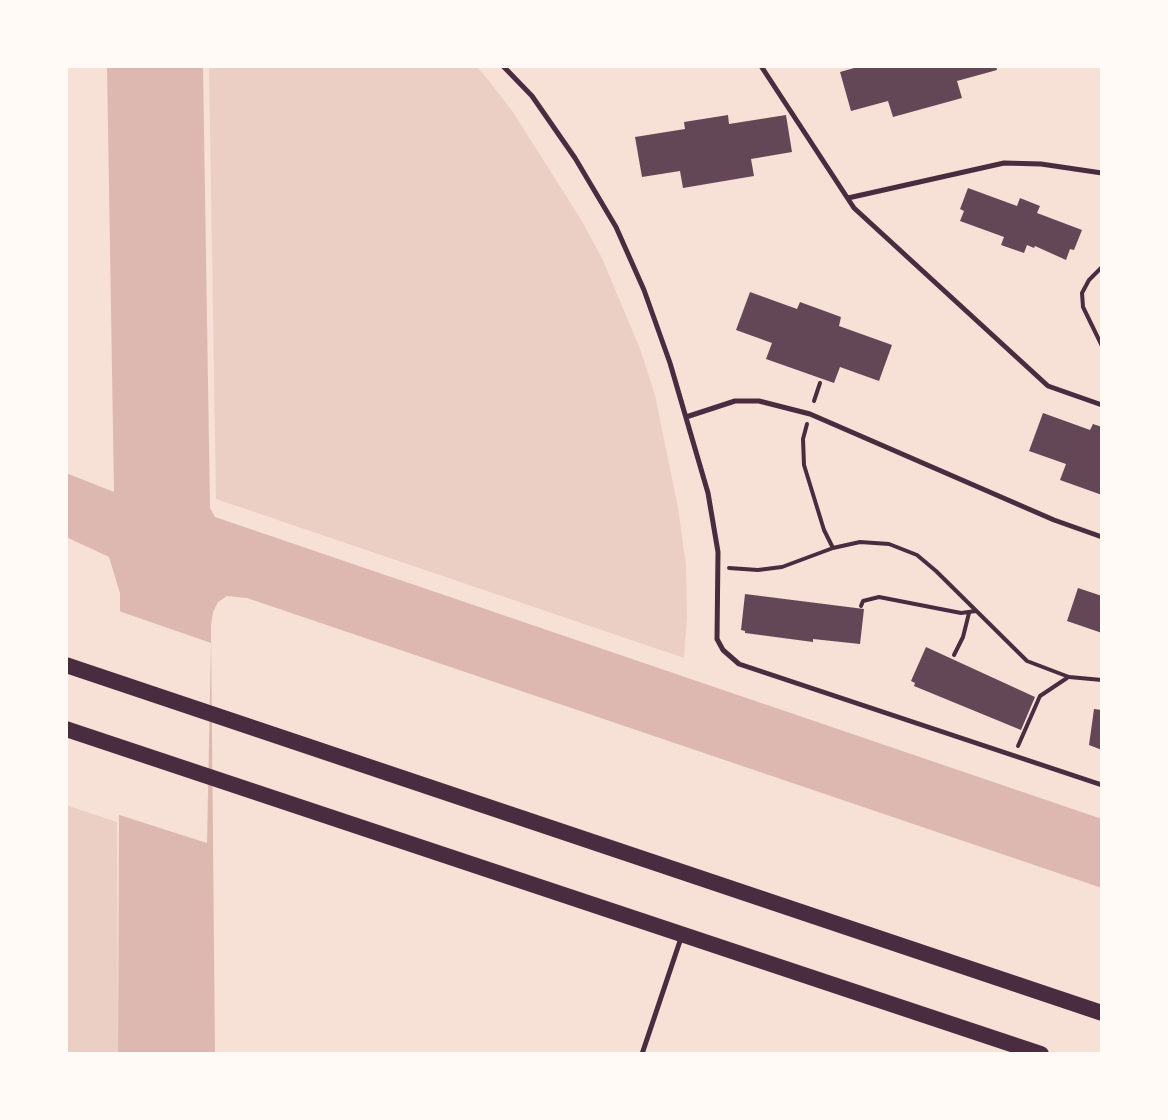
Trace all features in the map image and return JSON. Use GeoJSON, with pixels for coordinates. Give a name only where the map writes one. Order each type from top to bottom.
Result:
{"type":"FeatureCollection","features":[{"type":"Feature","properties":{"kind":"main road"},"geometry":{"type":"LineString","coordinates":[[66,665],[1102,1013]]}},
{"type":"Feature","properties":{"kind":"main road"},"geometry":{"type":"LineString","coordinates":[[66,729],[1041,1054]]}},
{"type":"Feature","properties":{"kind":"lane"},"geometry":{"type":"LineString","coordinates":[[503,66],[532,96],[575,158],[616,227],[644,290],[708,493],[718,566],[717,639],[723,650],[739,664],[1102,785]]}},
{"type":"Feature","properties":{"kind":"lane"},"geometry":{"type":"LineString","coordinates":[[761,66],[854,208],[1031,373],[1048,386],[1102,405]]}},
{"type":"Feature","properties":{"kind":"lane"},"geometry":{"type":"LineString","coordinates":[[848,198],[1004,163],[1041,164],[1102,173]]}},
{"type":"Feature","properties":{"kind":"lane"},"geometry":{"type":"LineString","coordinates":[[686,417],[735,401],[759,401],[810,414],[1054,520],[1102,537]]}},
{"type":"Feature","properties":{"kind":"lane"},"geometry":{"type":"LineString","coordinates":[[642,1054],[683,934]]}},
{"type":"Feature","properties":{"kind":"path"},"geometry":{"type":"LineString","coordinates":[[1102,267],[1082,293],[1083,307],[1102,346]]}},
{"type":"Feature","properties":{"kind":"path"},"geometry":{"type":"LineString","coordinates":[[820,383],[803,439],[804,465],[824,530],[833,548]]}},
{"type":"Feature","properties":{"kind":"path"},"geometry":{"type":"LineString","coordinates":[[718,566],[758,570],[782,567],[833,548],[860,542],[889,544],[917,555],[1027,661],[1069,677],[1102,680]]}},
{"type":"Feature","properties":{"kind":"path"},"geometry":{"type":"LineString","coordinates":[[861,606],[863,601],[879,597],[969,613],[976,611]]}},
{"type":"Feature","properties":{"kind":"path"},"geometry":{"type":"LineString","coordinates":[[954,655],[963,637],[969,613]]}},
{"type":"Feature","properties":{"kind":"path"},"geometry":{"type":"LineString","coordinates":[[1014,756],[1036,703],[1048,689],[1069,677]]}},
{"type":"Feature","properties":{"kind":"shaded area"},"geometry":{"type":"Polygon","coordinates":[[[107,66],[203,66],[210,508],[215,517],[1102,819],[1102,888],[247,598],[227,596],[218,602],[211,626],[215,1054],[118,1054],[120,593],[109,557],[66,537],[66,473],[114,492],[107,66]]]}},
{"type":"Feature","properties":{"kind":"shaded area"},"geometry":{"type":"Polygon","coordinates":[[[209,66],[476,66],[486,77],[513,112],[580,218],[602,258],[640,349],[655,395],[678,508],[686,565],[684,658],[216,499],[209,66]]]}},
{"type":"Feature","properties":{"kind":"shaded area"},"geometry":{"type":"Polygon","coordinates":[[[66,805],[117,822],[118,1054],[66,1054],[66,805]]]}},
{"type":"Feature","properties":{"kind":"pier"},"geometry":{"type":"Polygon","coordinates":[[[116,610],[211,643],[207,843],[113,813],[116,610]]]}},
{"type":"Feature","properties":{"kind":"building"},"geometry":{"type":"Polygon","coordinates":[[[861,66],[996,66],[997,70],[957,81],[962,98],[893,117],[888,101],[851,111],[840,72],[861,66]]]}},
{"type":"Feature","properties":{"kind":"building"},"geometry":{"type":"Polygon","coordinates":[[[728,115],[729,124],[786,115],[792,152],[751,159],[754,176],[683,188],[680,171],[642,177],[635,137],[685,129],[684,122],[728,115]]]}},
{"type":"Feature","properties":{"kind":"building"},"geometry":{"type":"Polygon","coordinates":[[[968,188],[1017,206],[1020,198],[1040,206],[1037,213],[1082,230],[1074,250],[1070,249],[1066,260],[1035,246],[1027,245],[1024,253],[1001,245],[1004,237],[960,221],[964,211],[960,209],[968,188]]]}},
{"type":"Feature","properties":{"kind":"building"},"geometry":{"type":"Polygon","coordinates":[[[750,292],[797,309],[800,302],[841,317],[839,326],[892,345],[879,381],[840,367],[834,383],[766,359],[772,343],[736,330],[750,292]]]}},
{"type":"Feature","properties":{"kind":"building"},"geometry":{"type":"Polygon","coordinates":[[[1043,413],[1090,430],[1093,424],[1102,427],[1102,495],[1060,480],[1066,464],[1029,451],[1043,413]]]}},
{"type":"Feature","properties":{"kind":"building"},"geometry":{"type":"Polygon","coordinates":[[[1078,588],[1102,596],[1102,633],[1067,621],[1078,588]]]}},
{"type":"Feature","properties":{"kind":"building"},"geometry":{"type":"Polygon","coordinates":[[[745,594],[864,609],[860,644],[813,639],[813,642],[745,633],[741,630],[745,594]]]}},
{"type":"Feature","properties":{"kind":"building"},"geometry":{"type":"Polygon","coordinates":[[[926,647],[1035,697],[1021,730],[914,686],[915,683],[911,681],[926,647]]]}},
{"type":"Feature","properties":{"kind":"building"},"geometry":{"type":"Polygon","coordinates":[[[1094,709],[1102,710],[1102,750],[1089,745],[1094,709]]]}}]}
